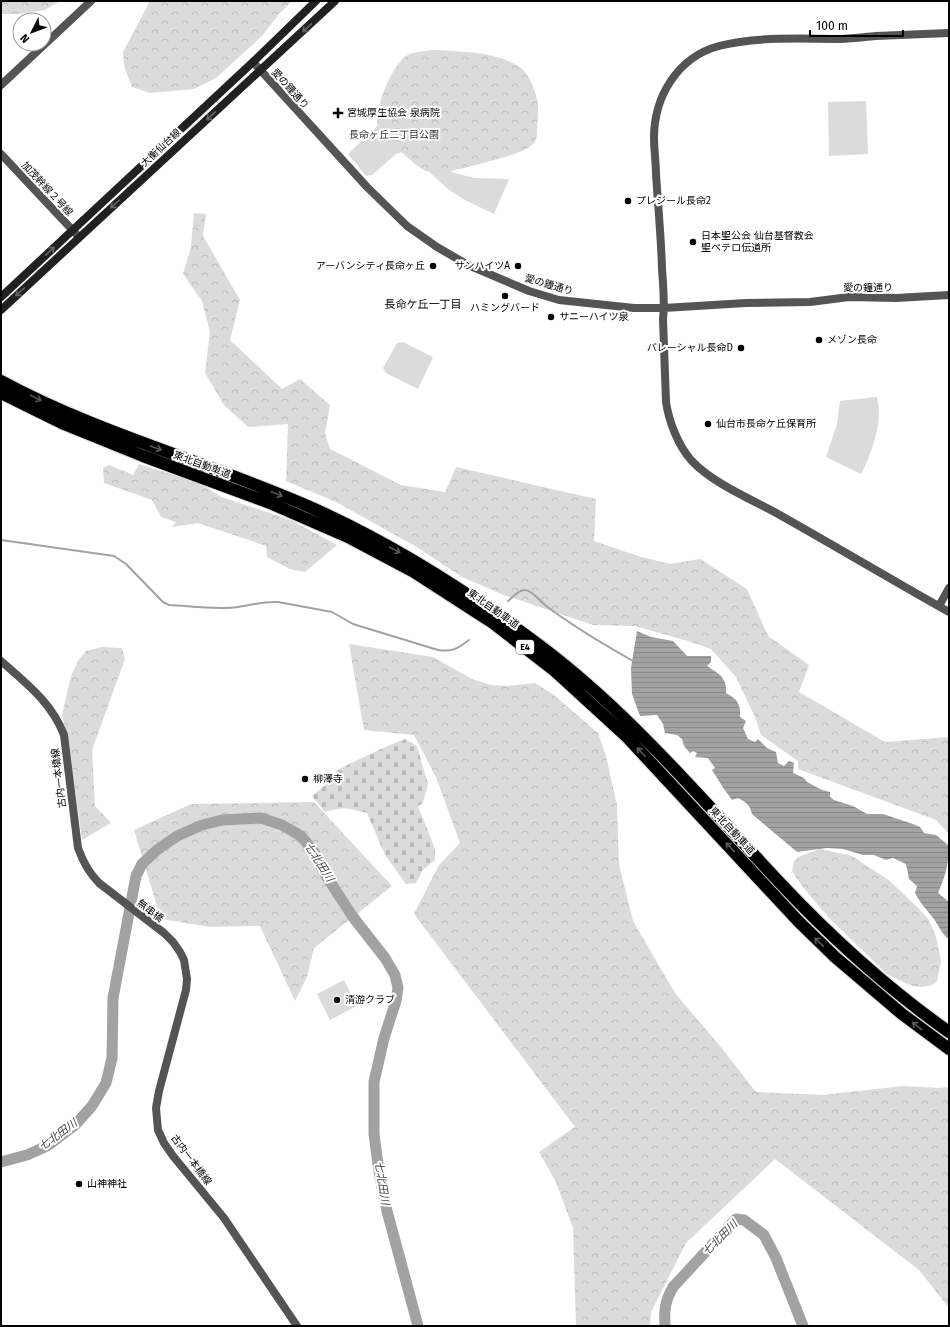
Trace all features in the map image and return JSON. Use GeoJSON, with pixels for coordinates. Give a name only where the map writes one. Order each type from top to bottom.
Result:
{"type":"FeatureCollection","features":[{"type":"Feature","properties":{"kind":"highway","name":"東北自動車道"},"geometry":{"type":"LineString","coordinates":[[1,381],[70,415],[309,507],[415,561],[492,610],[536,642],[605,700],[675,770],[777,880],[835,939],[888,986],[949,1032]]}},
{"type":"Feature","properties":{"kind":"highway","name":"東北自動車道"},"geometry":{"type":"LineString","coordinates":[[1,393],[64,424],[143,456],[270,503],[348,536],[414,572],[493,622],[555,672],[626,736],[799,922],[835,957],[902,1014],[949,1049]]}},
{"type":"Feature","properties":{"kind":"main road","name":"大衡仙台線"},"geometry":{"type":"LineString","coordinates":[[1,297],[253,62],[316,1]]}},
{"type":"Feature","properties":{"kind":"main road","name":"大衡仙台線"},"geometry":{"type":"LineString","coordinates":[[1,310],[335,1]]}},
{"type":"Feature","properties":{"kind":"street"},"geometry":{"type":"LineString","coordinates":[[1,85],[91,1]]}},
{"type":"Feature","properties":{"kind":"street"},"geometry":{"type":"LineString","coordinates":[[949,33],[838,39],[744,41],[718,46],[699,54],[681,69],[669,82],[660,100],[654,130],[657,201],[661,239],[664,308],[663,336],[668,415],[677,438],[691,460],[710,476],[811,532],[949,612]]}},
{"type":"Feature","properties":{"kind":"street","name":"愛の鐘通り"},"geometry":{"type":"LineString","coordinates":[[253,62],[367,187],[408,226],[437,247],[468,265],[529,291],[559,300],[634,308],[810,302],[849,297],[896,298],[949,295]]}},
{"type":"Feature","properties":{"kind":"street","name":"加茂幹線２号線"},"geometry":{"type":"LineString","coordinates":[[1,154],[79,237]]}},
{"type":"Feature","properties":{"kind":"street"},"geometry":{"type":"LineString","coordinates":[[939,606],[949,588]]}},
{"type":"Feature","properties":{"kind":"street","name":"古内一本橋線"},"geometry":{"type":"LineString","coordinates":[[1,661],[41,698],[51,710],[60,726],[64,735],[78,848],[83,863],[93,877],[119,900]]}},
{"type":"Feature","properties":{"kind":"street","name":"無串橋"},"geometry":{"type":"LineString","coordinates":[[119,900],[169,938]]}},
{"type":"Feature","properties":{"kind":"street","name":"古内一本橋線"},"geometry":{"type":"LineString","coordinates":[[169,938],[180,952],[184,960],[187,979],[182,1010],[159,1091],[156,1108],[158,1130],[164,1143],[173,1156],[224,1218],[297,1326]]}},
{"type":"Feature","properties":{"kind":"green space"},"geometry":{"type":"Polygon","coordinates":[[[1,1],[60,1],[45,10],[1,14],[1,1]]]}},
{"type":"Feature","properties":{"kind":"green space"},"geometry":{"type":"Polygon","coordinates":[[[150,1],[292,1],[279,14],[262,36],[216,78],[194,89],[150,93],[132,87],[124,66],[123,52],[150,1]]]}},
{"type":"Feature","properties":{"kind":"green space"},"geometry":{"type":"Polygon","coordinates":[[[435,50],[477,53],[498,57],[522,69],[534,89],[538,105],[537,135],[534,143],[522,151],[498,159],[444,172],[430,172],[420,168],[390,142],[380,131],[377,120],[381,99],[391,77],[402,59],[408,55],[435,50]]]}},
{"type":"Feature","properties":{"kind":"green space"},"geometry":{"type":"Polygon","coordinates":[[[866,101],[868,154],[829,156],[828,102],[866,101]]]}},
{"type":"Feature","properties":{"kind":"green space","name":"長命ヶ丘二丁目公園"},"geometry":{"type":"Polygon","coordinates":[[[391,113],[439,161],[454,173],[475,178],[509,179],[494,214],[465,200],[449,190],[406,151],[396,154],[372,175],[366,176],[348,154],[391,113]]]}},
{"type":"Feature","properties":{"kind":"green space"},"geometry":{"type":"Polygon","coordinates":[[[194,213],[206,214],[203,236],[240,300],[230,340],[282,389],[300,379],[330,405],[325,433],[330,449],[401,485],[445,492],[456,467],[596,499],[594,541],[638,556],[670,564],[700,559],[747,589],[768,636],[809,665],[799,692],[885,742],[949,737],[949,834],[936,820],[798,769],[798,761],[761,735],[755,717],[736,677],[711,649],[635,626],[593,625],[504,595],[462,577],[415,546],[336,502],[286,481],[288,424],[248,427],[224,405],[205,373],[210,332],[202,301],[183,274],[191,247],[194,213]]]}},
{"type":"Feature","properties":{"kind":"green space"},"geometry":{"type":"Polygon","coordinates":[[[403,342],[433,357],[418,389],[386,373],[383,368],[397,343],[403,342]]]}},
{"type":"Feature","properties":{"kind":"green space"},"geometry":{"type":"Polygon","coordinates":[[[877,397],[879,420],[876,436],[868,460],[861,474],[826,457],[837,424],[840,401],[877,397]]]}},
{"type":"Feature","properties":{"kind":"green space"},"geometry":{"type":"Polygon","coordinates":[[[139,464],[200,483],[221,497],[291,520],[337,545],[305,572],[290,569],[267,557],[266,546],[198,523],[172,527],[176,522],[161,517],[152,500],[104,483],[103,468],[109,465],[133,475],[139,464]]]}},
{"type":"Feature","properties":{"kind":"green space"},"geometry":{"type":"Polygon","coordinates":[[[349,644],[433,657],[472,679],[491,685],[508,686],[535,683],[554,695],[598,733],[606,756],[617,805],[619,865],[633,921],[675,993],[720,1046],[756,1092],[822,1095],[903,1086],[939,1088],[949,1087],[949,1308],[919,1270],[775,1159],[686,1243],[651,1312],[650,1326],[576,1326],[573,1228],[556,1182],[539,1152],[575,1127],[414,914],[439,865],[460,843],[436,777],[414,735],[364,730],[349,644]]]}},
{"type":"Feature","properties":{"kind":"green space"},"geometry":{"type":"Polygon","coordinates":[[[102,647],[122,648],[125,659],[92,750],[95,806],[111,823],[82,840],[69,744],[62,715],[71,676],[78,661],[86,651],[102,647]]]}},
{"type":"Feature","properties":{"kind":"green space"},"geometry":{"type":"Polygon","coordinates":[[[405,739],[417,746],[428,784],[423,803],[418,806],[435,849],[435,860],[423,870],[416,883],[406,884],[385,855],[367,813],[351,809],[325,812],[312,796],[331,780],[337,770],[405,739]]]}},
{"type":"Feature","properties":{"kind":"green space"},"geometry":{"type":"Polygon","coordinates":[[[314,802],[392,886],[314,948],[307,977],[295,1001],[260,926],[211,927],[161,919],[134,830],[191,804],[314,802]]]}},
{"type":"Feature","properties":{"kind":"green space"},"geometry":{"type":"Polygon","coordinates":[[[820,849],[852,856],[890,881],[929,920],[936,937],[941,961],[937,981],[932,985],[923,987],[912,986],[888,975],[830,919],[802,886],[792,871],[794,861],[800,856],[820,849]]]}},
{"type":"Feature","properties":{"kind":"green space","name":"清游クラブ"},"geometry":{"type":"Polygon","coordinates":[[[344,980],[357,1006],[330,1020],[317,994],[344,980]]]}},
{"type":"Feature","properties":{"kind":"shaded area"},"geometry":{"type":"Polygon","coordinates":[[[637,631],[651,637],[673,641],[687,656],[711,656],[711,662],[707,666],[721,676],[725,683],[726,693],[738,702],[740,717],[746,721],[743,728],[748,739],[755,742],[758,739],[767,748],[776,752],[778,763],[784,766],[789,761],[794,763],[793,773],[804,778],[807,782],[822,790],[830,792],[830,797],[834,800],[853,806],[867,814],[883,814],[913,824],[920,827],[924,833],[936,835],[948,845],[946,869],[938,893],[949,902],[949,937],[947,938],[943,933],[917,897],[915,893],[917,886],[909,879],[906,864],[893,858],[886,860],[874,855],[863,855],[843,849],[827,848],[797,852],[752,814],[749,806],[745,802],[738,798],[732,800],[712,770],[715,768],[708,758],[695,757],[697,753],[693,751],[690,753],[684,746],[682,739],[677,735],[665,733],[663,724],[657,715],[640,716],[632,694],[631,668],[637,631]]]}},
{"type":"Feature","properties":{"kind":"waterway"},"geometry":{"type":"LineString","coordinates":[[1,540],[114,556],[126,564],[163,602],[169,605],[221,608],[278,602],[332,612],[353,624],[438,650],[447,651],[455,649],[469,640]]}},
{"type":"Feature","properties":{"kind":"waterway"},"geometry":{"type":"LineString","coordinates":[[508,601],[520,591],[528,591],[566,620],[633,661]]}},
{"type":"Feature","properties":{"kind":"waterway","name":"七北田川"},"geometry":{"type":"LineString","coordinates":[[1,1162],[27,1155],[47,1146],[75,1125],[92,1106],[106,1083],[112,1058],[113,998],[136,876],[142,864],[157,850],[177,836],[202,825],[222,820],[261,818],[282,825],[301,836],[314,852],[325,874],[353,917],[385,958],[395,975],[398,988],[396,1001],[384,1038],[374,1082],[374,1134],[379,1172],[387,1211],[418,1326]]}},
{"type":"Feature","properties":{"kind":"waterway","name":"七北田川"},"geometry":{"type":"LineString","coordinates":[[665,1326],[666,1306],[668,1297],[673,1287],[736,1219],[744,1220],[764,1235],[776,1258],[803,1326]]}},
{"type":"Feature","properties":{"kind":"place","name":"宮城厚生協会 泉病院"},"geometry":{"type":"Point","coordinates":[338,113]}},
{"type":"Feature","properties":{"kind":"place","name":"プレジール長命2"},"geometry":{"type":"Point","coordinates":[628,201]}},
{"type":"Feature","properties":{"kind":"place","name":"日本聖公会 仙台基督教会 聖ペテロ伝道所"},"geometry":{"type":"Point","coordinates":[693,242]}},
{"type":"Feature","properties":{"kind":"place","name":"アーバンシティ長命ヶ丘"},"geometry":{"type":"Point","coordinates":[433,266]}},
{"type":"Feature","properties":{"kind":"place","name":"サンハイツA"},"geometry":{"type":"Point","coordinates":[518,266]}},
{"type":"Feature","properties":{"kind":"place","name":"ハミングバード"},"geometry":{"type":"Point","coordinates":[505,296]}},
{"type":"Feature","properties":{"kind":"place","name":"サニーハイツ泉"},"geometry":{"type":"Point","coordinates":[551,317]}},
{"type":"Feature","properties":{"kind":"place","name":"メゾン長命"},"geometry":{"type":"Point","coordinates":[819,340]}},
{"type":"Feature","properties":{"kind":"place","name":"パレーシャル長命D"},"geometry":{"type":"Point","coordinates":[741,348]}},
{"type":"Feature","properties":{"kind":"place","name":"仙台市長命ケ丘保育所"},"geometry":{"type":"Point","coordinates":[708,424]}},
{"type":"Feature","properties":{"kind":"place","name":"柳澤寺"},"geometry":{"type":"Point","coordinates":[305,779]}},
{"type":"Feature","properties":{"kind":"place","name":"清游クラブ"},"geometry":{"type":"Point","coordinates":[337,1000]}},
{"type":"Feature","properties":{"kind":"place","name":"山神神社"},"geometry":{"type":"Point","coordinates":[79,1184]}},
{"type":"Feature","properties":{"kind":"district","name":"長命ケ丘一丁目"},"geometry":{"type":"Point","coordinates":[423,304]}}]}
